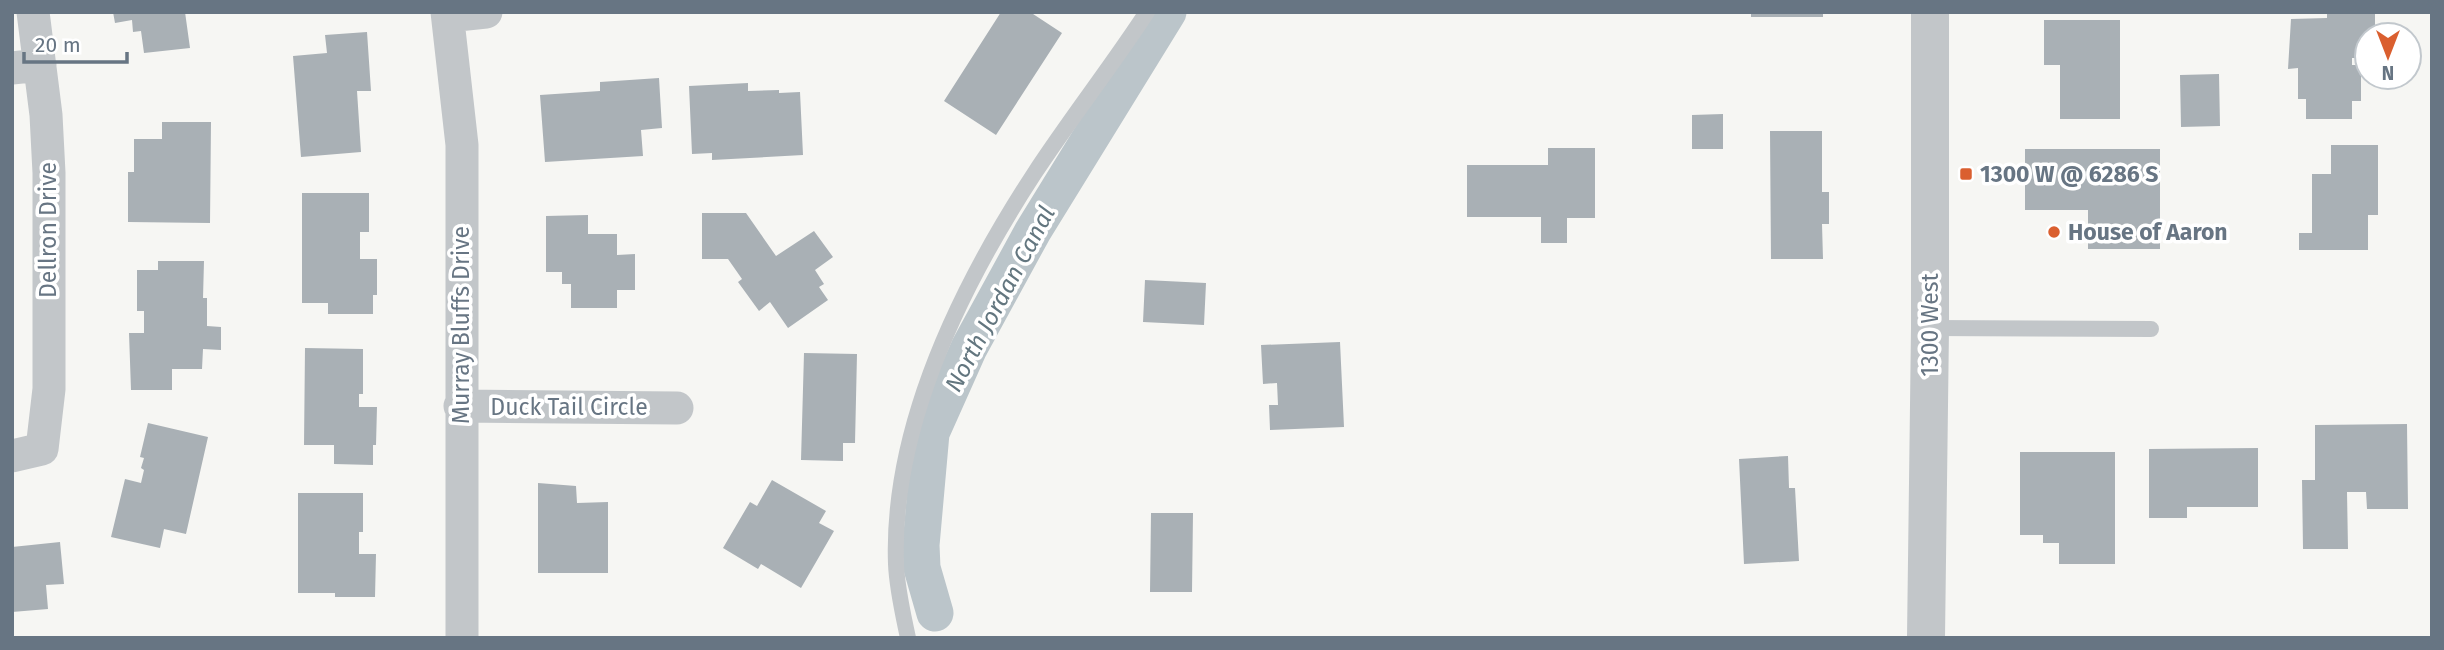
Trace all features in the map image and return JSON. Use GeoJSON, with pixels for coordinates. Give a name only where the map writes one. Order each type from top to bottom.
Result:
{"type":"FeatureCollection","features":[{"type":"Feature","properties":{"kind":"street","name":"Dellron Drive"},"geometry":{"type":"LineString","coordinates":[[27,453],[49,389],[49,173],[46,115],[26,66],[33,12]]}},
{"type":"Feature","properties":{"kind":"street"},"geometry":{"type":"LineString","coordinates":[[447,14],[486,12]]}},
{"type":"Feature","properties":{"kind":"street","name":"1300 West"},"geometry":{"type":"LineString","coordinates":[[1926,638],[1930,12]]}},
{"type":"Feature","properties":{"kind":"street","name":"Murray Bluffs Drive"},"geometry":{"type":"LineString","coordinates":[[447,14],[462,145],[462,638]]}},
{"type":"Feature","properties":{"kind":"street","name":"Duck Tail Circle"},"geometry":{"type":"LineString","coordinates":[[460,406],[677,408]]}},
{"type":"Feature","properties":{"kind":"lane"},"geometry":{"type":"LineString","coordinates":[[908,638],[896,565],[897,513],[904,458],[931,370],[980,263],[1034,174],[1147,12]]}},
{"type":"Feature","properties":{"kind":"lane"},"geometry":{"type":"LineString","coordinates":[[1930,328],[2151,329]]}},
{"type":"Feature","properties":{"kind":"building"},"geometry":{"type":"Polygon","coordinates":[[[113,12],[185,12],[190,48],[144,53],[141,31],[133,32],[132,20],[115,23],[113,12]]]}},
{"type":"Feature","properties":{"kind":"building"},"geometry":{"type":"Polygon","coordinates":[[[1001,12],[1030,12],[1062,33],[996,135],[944,101],[1001,12]]]}},
{"type":"Feature","properties":{"kind":"building"},"geometry":{"type":"Polygon","coordinates":[[[1751,12],[1823,12],[1823,17],[1751,17],[1751,12]]]}},
{"type":"Feature","properties":{"kind":"building"},"geometry":{"type":"Polygon","coordinates":[[[2327,12],[2375,12],[2375,21],[2353,21],[2353,91],[2361,91],[2361,101],[2352,101],[2352,119],[2306,119],[2306,99],[2298,99],[2298,68],[2288,69],[2291,19],[2327,18],[2327,12]]]}},
{"type":"Feature","properties":{"kind":"building"},"geometry":{"type":"Polygon","coordinates":[[[2044,20],[2120,20],[2120,119],[2060,119],[2060,65],[2044,65],[2044,20]]]}},
{"type":"Feature","properties":{"kind":"building"},"geometry":{"type":"Polygon","coordinates":[[[367,32],[371,91],[357,91],[361,152],[301,157],[293,56],[327,53],[325,35],[367,32]]]}},
{"type":"Feature","properties":{"kind":"building"},"geometry":{"type":"Polygon","coordinates":[[[2219,74],[2220,126],[2181,127],[2180,75],[2219,74]]]}},
{"type":"Feature","properties":{"kind":"building"},"geometry":{"type":"Polygon","coordinates":[[[659,78],[662,128],[641,130],[643,156],[545,162],[540,95],[600,91],[600,82],[659,78]]]}},
{"type":"Feature","properties":{"kind":"building"},"geometry":{"type":"Polygon","coordinates":[[[748,83],[748,91],[800,92],[803,155],[712,160],[712,153],[692,154],[689,86],[748,83]]]}},
{"type":"Feature","properties":{"kind":"building"},"geometry":{"type":"Polygon","coordinates":[[[1723,114],[1723,149],[1692,149],[1692,115],[1723,114]]]}},
{"type":"Feature","properties":{"kind":"building"},"geometry":{"type":"Polygon","coordinates":[[[162,122],[211,122],[210,223],[128,222],[128,172],[134,172],[134,139],[162,139],[162,122]]]}},
{"type":"Feature","properties":{"kind":"building"},"geometry":{"type":"Polygon","coordinates":[[[1770,131],[1822,131],[1822,192],[1829,192],[1829,224],[1822,224],[1823,259],[1771,259],[1770,131]]]}},
{"type":"Feature","properties":{"kind":"building"},"geometry":{"type":"Polygon","coordinates":[[[2331,145],[2378,145],[2378,215],[2368,215],[2368,250],[2299,250],[2299,233],[2312,233],[2312,174],[2331,174],[2331,145]]]}},
{"type":"Feature","properties":{"kind":"building"},"geometry":{"type":"Polygon","coordinates":[[[1548,148],[1595,148],[1595,218],[1567,218],[1567,243],[1541,243],[1541,217],[1467,217],[1467,165],[1548,165],[1548,148]]]}},
{"type":"Feature","properties":{"kind":"building"},"geometry":{"type":"Polygon","coordinates":[[[2025,149],[2160,149],[2160,249],[2088,249],[2088,210],[2025,210],[2025,149]]]}},
{"type":"Feature","properties":{"kind":"building"},"geometry":{"type":"Polygon","coordinates":[[[302,193],[369,193],[369,232],[360,232],[360,259],[377,259],[377,295],[373,295],[373,314],[328,314],[328,303],[302,303],[302,193]]]}},
{"type":"Feature","properties":{"kind":"building"},"geometry":{"type":"Polygon","coordinates":[[[702,213],[746,213],[776,256],[814,231],[833,257],[815,270],[824,284],[819,287],[828,300],[788,328],[770,302],[759,311],[738,282],[742,279],[728,259],[702,259],[702,213]]]}},
{"type":"Feature","properties":{"kind":"building"},"geometry":{"type":"Polygon","coordinates":[[[588,215],[588,234],[617,234],[617,255],[635,254],[635,290],[617,290],[617,308],[571,308],[571,284],[562,284],[562,272],[546,272],[546,216],[588,215]]]}},
{"type":"Feature","properties":{"kind":"building"},"geometry":{"type":"Polygon","coordinates":[[[158,261],[204,261],[203,298],[207,298],[207,326],[221,327],[221,350],[203,349],[202,369],[172,369],[172,390],[131,390],[129,333],[144,333],[144,311],[137,311],[137,270],[158,270],[158,261]]]}},
{"type":"Feature","properties":{"kind":"building"},"geometry":{"type":"Polygon","coordinates":[[[1145,280],[1206,283],[1204,325],[1143,322],[1145,280]]]}},
{"type":"Feature","properties":{"kind":"building"},"geometry":{"type":"Polygon","coordinates":[[[1340,342],[1344,427],[1270,430],[1269,405],[1278,405],[1277,383],[1263,384],[1261,345],[1340,342]]]}},
{"type":"Feature","properties":{"kind":"building"},"geometry":{"type":"Polygon","coordinates":[[[305,348],[363,349],[363,394],[359,394],[359,407],[377,407],[373,465],[334,464],[334,445],[304,445],[305,348]]]}},
{"type":"Feature","properties":{"kind":"building"},"geometry":{"type":"Polygon","coordinates":[[[804,353],[857,354],[855,443],[843,443],[843,461],[801,460],[804,353]]]}},
{"type":"Feature","properties":{"kind":"building"},"geometry":{"type":"Polygon","coordinates":[[[148,423],[208,437],[186,534],[164,529],[160,548],[111,537],[125,479],[141,483],[144,458],[140,457],[148,423]]]}},
{"type":"Feature","properties":{"kind":"building"},"geometry":{"type":"Polygon","coordinates":[[[2407,424],[2408,509],[2367,509],[2366,492],[2347,492],[2348,549],[2303,549],[2302,480],[2315,480],[2315,425],[2407,424]]]}},
{"type":"Feature","properties":{"kind":"building"},"geometry":{"type":"Polygon","coordinates":[[[2258,448],[2258,507],[2187,507],[2187,518],[2149,518],[2149,449],[2258,448]]]}},
{"type":"Feature","properties":{"kind":"building"},"geometry":{"type":"Polygon","coordinates":[[[2020,452],[2115,452],[2115,564],[2059,564],[2059,543],[2043,543],[2043,535],[2020,535],[2020,452]]]}},
{"type":"Feature","properties":{"kind":"building"},"geometry":{"type":"Polygon","coordinates":[[[1788,456],[1789,488],[1795,488],[1799,561],[1744,564],[1739,459],[1788,456]]]}},
{"type":"Feature","properties":{"kind":"building"},"geometry":{"type":"Polygon","coordinates":[[[772,480],[826,511],[819,523],[834,531],[801,588],[761,564],[758,569],[723,548],[750,502],[757,506],[772,480]]]}},
{"type":"Feature","properties":{"kind":"building"},"geometry":{"type":"Polygon","coordinates":[[[538,483],[576,486],[577,503],[608,502],[608,573],[538,573],[538,483]]]}},
{"type":"Feature","properties":{"kind":"building"},"geometry":{"type":"Polygon","coordinates":[[[298,493],[363,493],[363,532],[359,532],[359,554],[376,554],[375,597],[298,593],[298,493]]]}},
{"type":"Feature","properties":{"kind":"building"},"geometry":{"type":"Polygon","coordinates":[[[1151,513],[1193,513],[1192,592],[1150,592],[1151,513]]]}},
{"type":"Feature","properties":{"kind":"building"},"geometry":{"type":"Polygon","coordinates":[[[60,542],[64,584],[46,585],[48,609],[12,612],[12,547],[60,542]]]}},
{"type":"Feature","properties":{"kind":"waterway","name":"North Jordan Canal"},"geometry":{"type":"LineString","coordinates":[[935,613],[922,568],[921,545],[931,433],[969,348],[1033,231],[1168,12]]}},
{"type":"Feature","properties":{"kind":"place","name":"1300 W @ 6286 S"},"geometry":{"type":"Point","coordinates":[1966,174]}},
{"type":"Feature","properties":{"kind":"place","name":"House of Aaron"},"geometry":{"type":"Point","coordinates":[2054,232]}}]}
